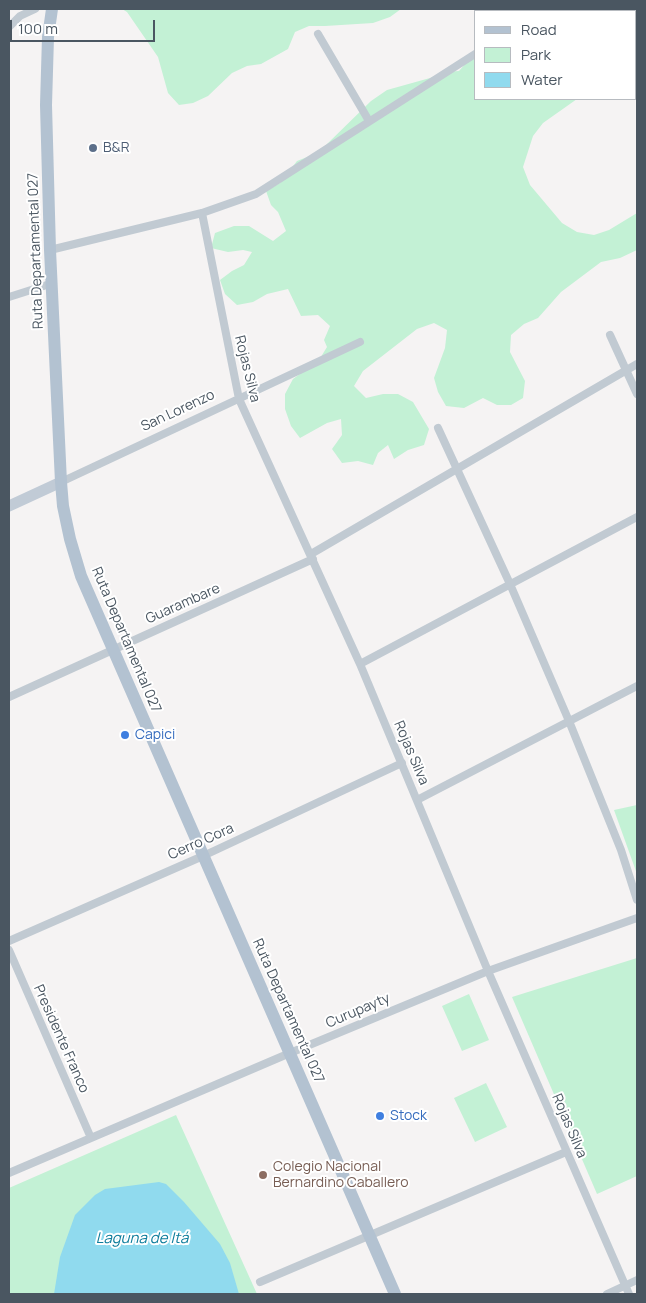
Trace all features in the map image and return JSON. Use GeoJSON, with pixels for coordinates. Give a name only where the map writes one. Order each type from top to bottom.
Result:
{"type":"FeatureCollection","features":[{"type":"Feature","properties":{"kind":"main road","name":"Ruta Departamental 027"},"geometry":{"type":"LineString","coordinates":[[52,9],[48,37],[46,105],[50,250],[61,482],[68,531],[81,576],[395,1294]]}},
{"type":"Feature","properties":{"kind":"street"},"geometry":{"type":"LineString","coordinates":[[9,27],[20,16],[35,9]]}},
{"type":"Feature","properties":{"kind":"street"},"geometry":{"type":"LineString","coordinates":[[318,34],[369,121]]}},
{"type":"Feature","properties":{"kind":"street"},"geometry":{"type":"LineString","coordinates":[[50,250],[202,213],[256,194],[473,55]]}},
{"type":"Feature","properties":{"kind":"street","name":"Rojas Silva"},"geometry":{"type":"LineString","coordinates":[[202,213],[239,399],[360,664],[488,971],[629,1294]]}},
{"type":"Feature","properties":{"kind":"street"},"geometry":{"type":"LineString","coordinates":[[9,297],[53,283]]}},
{"type":"Feature","properties":{"kind":"street"},"geometry":{"type":"LineString","coordinates":[[610,335],[637,394]]}},
{"type":"Feature","properties":{"kind":"street","name":"San Lorenzo"},"geometry":{"type":"LineString","coordinates":[[9,506],[360,342]]}},
{"type":"Feature","properties":{"kind":"street","name":"Guarambare"},"geometry":{"type":"LineString","coordinates":[[9,697],[312,556],[458,468],[637,364]]}},
{"type":"Feature","properties":{"kind":"street"},"geometry":{"type":"LineString","coordinates":[[438,428],[510,584],[568,721],[620,850],[637,900]]}},
{"type":"Feature","properties":{"kind":"street"},"geometry":{"type":"LineString","coordinates":[[360,664],[637,517]]}},
{"type":"Feature","properties":{"kind":"street"},"geometry":{"type":"LineString","coordinates":[[417,800],[637,686]]}},
{"type":"Feature","properties":{"kind":"street","name":"Cerro Cora"},"geometry":{"type":"LineString","coordinates":[[9,941],[203,856],[402,762]]}},
{"type":"Feature","properties":{"kind":"street","name":"Curupayty"},"geometry":{"type":"LineString","coordinates":[[9,1173],[488,971],[637,918]]}},
{"type":"Feature","properties":{"kind":"street","name":"Presidente Franco"},"geometry":{"type":"LineString","coordinates":[[9,950],[91,1138]]}},
{"type":"Feature","properties":{"kind":"street"},"geometry":{"type":"LineString","coordinates":[[260,1282],[566,1152]]}},
{"type":"Feature","properties":{"kind":"street"},"geometry":{"type":"LineString","coordinates":[[607,1294],[637,1280]]}},
{"type":"Feature","properties":{"kind":"green space"},"geometry":{"type":"Polygon","coordinates":[[[122,9],[401,9],[390,17],[373,23],[309,26],[295,32],[288,49],[261,64],[247,66],[232,73],[208,96],[193,103],[179,105],[168,93],[158,57],[127,12],[122,9]]]}},
{"type":"Feature","properties":{"kind":"green space"},"geometry":{"type":"Polygon","coordinates":[[[637,9],[637,60],[636,10],[550,10],[637,9]]]}},
{"type":"Feature","properties":{"kind":"green space"},"geometry":{"type":"Polygon","coordinates":[[[473,55],[473,100],[576,100],[543,123],[533,136],[523,167],[530,185],[562,223],[577,232],[594,235],[609,230],[637,213],[637,250],[620,258],[601,262],[561,292],[538,318],[524,324],[511,335],[510,352],[525,381],[523,398],[511,405],[497,405],[483,398],[464,408],[446,406],[438,392],[434,378],[445,348],[447,330],[434,323],[417,329],[363,371],[354,386],[366,398],[383,394],[398,394],[413,402],[429,429],[424,445],[408,450],[394,459],[388,445],[378,453],[373,465],[358,461],[342,463],[332,449],[342,435],[341,419],[327,423],[300,438],[291,426],[285,409],[285,394],[293,379],[319,360],[327,347],[324,340],[330,326],[318,315],[301,316],[288,289],[267,294],[253,302],[237,305],[225,294],[220,280],[244,265],[252,252],[243,250],[228,252],[211,248],[215,233],[234,226],[249,226],[273,241],[286,231],[278,212],[271,205],[266,191],[280,183],[297,161],[312,155],[326,145],[371,101],[387,90],[430,78],[444,72],[459,71],[473,55]]]}},
{"type":"Feature","properties":{"kind":"green space"},"geometry":{"type":"Polygon","coordinates":[[[637,805],[637,874],[614,810],[637,805]]]}},
{"type":"Feature","properties":{"kind":"green space"},"geometry":{"type":"Polygon","coordinates":[[[637,958],[637,1176],[597,1194],[512,997],[637,958]]]}},
{"type":"Feature","properties":{"kind":"green space"},"geometry":{"type":"Polygon","coordinates":[[[469,994],[489,1040],[462,1051],[442,1006],[469,994]]]}},
{"type":"Feature","properties":{"kind":"green space"},"geometry":{"type":"Polygon","coordinates":[[[486,1083],[507,1127],[475,1142],[454,1098],[486,1083]]]}},
{"type":"Feature","properties":{"kind":"green space"},"geometry":{"type":"Polygon","coordinates":[[[176,1115],[257,1294],[9,1294],[9,1188],[176,1115]]]}},
{"type":"Feature","properties":{"kind":"water","name":"Laguna de Itá"},"geometry":{"type":"Polygon","coordinates":[[[159,1182],[166,1184],[184,1202],[220,1244],[230,1263],[239,1294],[54,1294],[60,1257],[75,1215],[95,1195],[105,1189],[159,1182]]]}},
{"type":"Feature","properties":{"kind":"place","name":"B&R"},"geometry":{"type":"Point","coordinates":[93,148]}},
{"type":"Feature","properties":{"kind":"place","name":"Capici"},"geometry":{"type":"Point","coordinates":[125,735]}},
{"type":"Feature","properties":{"kind":"place","name":"Stock"},"geometry":{"type":"Point","coordinates":[380,1116]}},
{"type":"Feature","properties":{"kind":"place","name":"Colegio Nacional Bernardino Caballero"},"geometry":{"type":"Point","coordinates":[263,1175]}}]}
